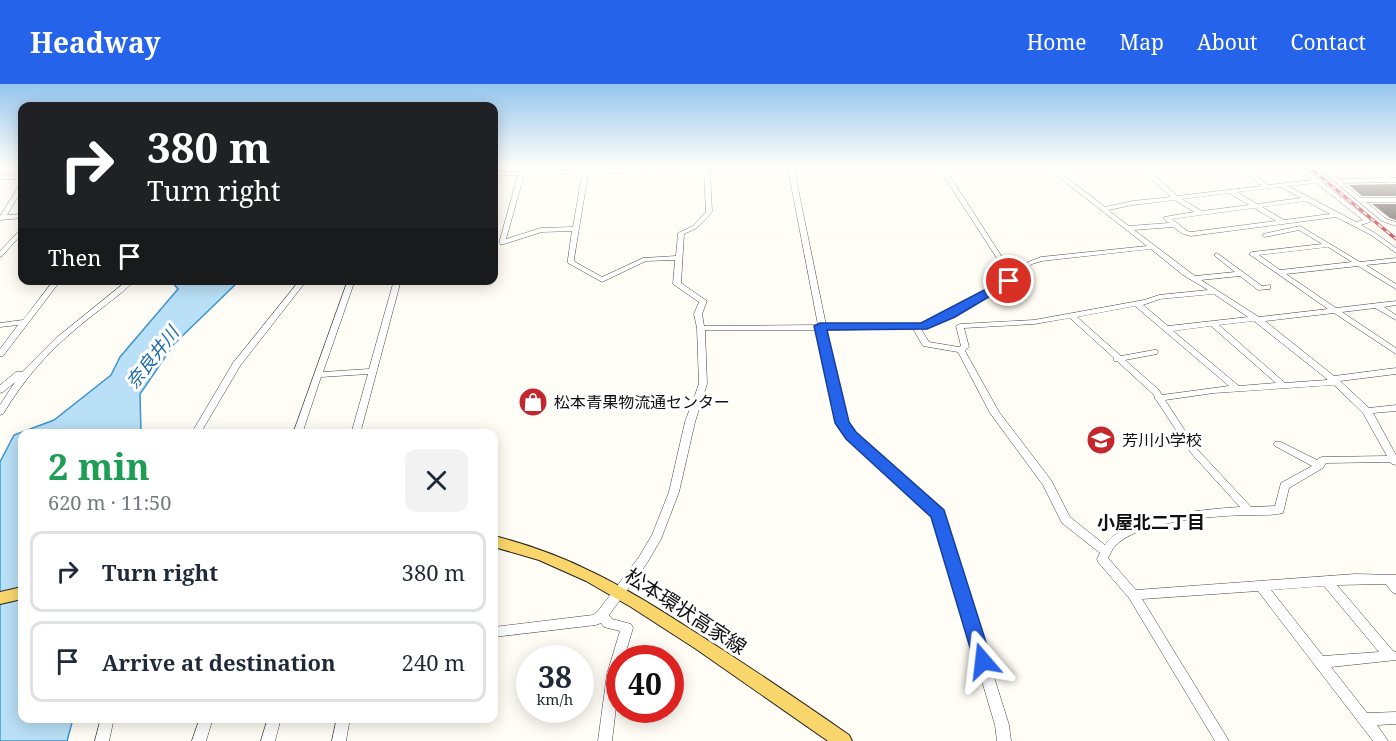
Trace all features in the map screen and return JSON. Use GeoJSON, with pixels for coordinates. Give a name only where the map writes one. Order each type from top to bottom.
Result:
{"type":"FeatureCollection","features":[{"type":"Feature","properties":{"kind":"main road","name":"松本環状高家線"},"geometry":{"type":"LineString","coordinates":[[498,543],[530,550],[567,564],[620,591],[843,741]]}},
{"type":"Feature","properties":{"kind":"main road"},"geometry":{"type":"LineString","coordinates":[[0,598],[18,594]]}},
{"type":"Feature","properties":{"kind":"street"},"geometry":{"type":"LineString","coordinates":[[1,218],[14,198]]}},
{"type":"Feature","properties":{"kind":"street"},"geometry":{"type":"LineString","coordinates":[[514,198],[502,243],[541,230],[575,229]]}},
{"type":"Feature","properties":{"kind":"street"},"geometry":{"type":"LineString","coordinates":[[581,198],[570,260],[572,263],[602,280],[645,259],[679,258]]}},
{"type":"Feature","properties":{"kind":"street"},"geometry":{"type":"LineString","coordinates":[[498,632],[596,620],[643,560],[657,536],[674,492],[690,422],[703,384],[701,328],[698,314],[703,301],[677,284],[681,233],[695,227],[710,212],[709,198]]}},
{"type":"Feature","properties":{"kind":"street"},"geometry":{"type":"LineString","coordinates":[[798,198],[820,326],[842,423],[851,435],[938,514],[1002,724],[1004,741]]}},
{"type":"Feature","properties":{"kind":"street"},"geometry":{"type":"LineString","coordinates":[[961,198],[1012,277]]}},
{"type":"Feature","properties":{"kind":"street"},"geometry":{"type":"LineString","coordinates":[[1089,198],[1194,278],[1256,319],[1334,381],[1367,411],[1394,461],[1322,460],[1320,466],[1285,486],[1279,510],[1193,515],[1153,523],[1126,531],[1104,550],[1102,559],[1133,596],[1222,741]]}},
{"type":"Feature","properties":{"kind":"street"},"geometry":{"type":"LineString","coordinates":[[1104,209],[1176,198],[1200,213]]}},
{"type":"Feature","properties":{"kind":"street"},"geometry":{"type":"LineString","coordinates":[[1242,198],[1283,222]]}},
{"type":"Feature","properties":{"kind":"street"},"geometry":{"type":"LineString","coordinates":[[1303,198],[1357,224],[1382,239],[1396,251]]}},
{"type":"Feature","properties":{"kind":"street"},"geometry":{"type":"LineString","coordinates":[[1338,198],[1368,221],[1357,224]]}},
{"type":"Feature","properties":{"kind":"street"},"geometry":{"type":"LineString","coordinates":[[1357,198],[1384,220],[1396,224]]}},
{"type":"Feature","properties":{"kind":"street"},"geometry":{"type":"LineString","coordinates":[[1307,200],[1166,218],[1185,233],[1191,234],[1336,215]]}},
{"type":"Feature","properties":{"kind":"street"},"geometry":{"type":"LineString","coordinates":[[1360,200],[1396,200]]}},
{"type":"Feature","properties":{"kind":"street"},"geometry":{"type":"LineString","coordinates":[[1,218],[18,216]]}},
{"type":"Feature","properties":{"kind":"street"},"geometry":{"type":"LineString","coordinates":[[1129,228],[1175,225]]}},
{"type":"Feature","properties":{"kind":"street"},"geometry":{"type":"LineString","coordinates":[[1265,235],[1300,228],[1396,288]]}},
{"type":"Feature","properties":{"kind":"street"},"geometry":{"type":"LineString","coordinates":[[0,255],[18,235]]}},
{"type":"Feature","properties":{"kind":"street"},"geometry":{"type":"LineString","coordinates":[[1329,245],[1252,254],[1396,352]]}},
{"type":"Feature","properties":{"kind":"street"},"geometry":{"type":"LineString","coordinates":[[701,328],[820,326],[916,328],[950,314],[1012,277],[1030,263],[1041,259],[1154,248]]}},
{"type":"Feature","properties":{"kind":"street"},"geometry":{"type":"LineString","coordinates":[[1217,255],[1261,288],[1268,287]]}},
{"type":"Feature","properties":{"kind":"street"},"geometry":{"type":"LineString","coordinates":[[1280,272],[1396,260]]}},
{"type":"Feature","properties":{"kind":"street"},"geometry":{"type":"LineString","coordinates":[[1194,278],[1241,274]]}},
{"type":"Feature","properties":{"kind":"street"},"geometry":{"type":"LineString","coordinates":[[0,354],[53,285]]}},
{"type":"Feature","properties":{"kind":"street"},"geometry":{"type":"LineString","coordinates":[[0,390],[127,285]]}},
{"type":"Feature","properties":{"kind":"street"},"geometry":{"type":"LineString","coordinates":[[198,429],[236,365],[300,285]]}},
{"type":"Feature","properties":{"kind":"street"},"geometry":{"type":"LineString","coordinates":[[299,429],[350,285]]}},
{"type":"Feature","properties":{"kind":"street"},"geometry":{"type":"LineString","coordinates":[[356,429],[397,285]]}},
{"type":"Feature","properties":{"kind":"street"},"geometry":{"type":"LineString","coordinates":[[962,350],[965,342],[960,326],[1006,325],[1072,316],[1137,304],[1159,297],[1215,292]]}},
{"type":"Feature","properties":{"kind":"street"},"geometry":{"type":"LineString","coordinates":[[1167,329],[1396,303]]}},
{"type":"Feature","properties":{"kind":"street"},"geometry":{"type":"LineString","coordinates":[[1137,304],[1238,389]]}},
{"type":"Feature","properties":{"kind":"street"},"geometry":{"type":"LineString","coordinates":[[1377,306],[1396,318]]}},
{"type":"Feature","properties":{"kind":"street"},"geometry":{"type":"LineString","coordinates":[[1072,316],[1156,392],[1194,451],[1249,511]]}},
{"type":"Feature","properties":{"kind":"street"},"geometry":{"type":"LineString","coordinates":[[0,325],[26,322]]}},
{"type":"Feature","properties":{"kind":"street"},"geometry":{"type":"LineString","coordinates":[[1212,323],[1284,386]]}},
{"type":"Feature","properties":{"kind":"street"},"geometry":{"type":"LineString","coordinates":[[916,328],[926,344],[962,350]]}},
{"type":"Feature","properties":{"kind":"street"},"geometry":{"type":"LineString","coordinates":[[962,350],[995,413],[1047,483],[1066,520],[1104,550]]}},
{"type":"Feature","properties":{"kind":"street"},"geometry":{"type":"LineString","coordinates":[[1117,359],[1154,352]]}},
{"type":"Feature","properties":{"kind":"street"},"geometry":{"type":"LineString","coordinates":[[0,412],[11,390],[31,364]]}},
{"type":"Feature","properties":{"kind":"street"},"geometry":{"type":"LineString","coordinates":[[318,375],[373,371]]}},
{"type":"Feature","properties":{"kind":"street"},"geometry":{"type":"LineString","coordinates":[[1158,398],[1334,381],[1396,371]]}},
{"type":"Feature","properties":{"kind":"street"},"geometry":{"type":"LineString","coordinates":[[1367,411],[1396,408]]}},
{"type":"Feature","properties":{"kind":"street"},"geometry":{"type":"LineString","coordinates":[[1278,444],[1320,466]]}},
{"type":"Feature","properties":{"kind":"street"},"geometry":{"type":"LineString","coordinates":[[1133,596],[1327,580],[1392,580],[1396,589]]}},
{"type":"Feature","properties":{"kind":"street"},"geometry":{"type":"LineString","coordinates":[[1327,580],[1393,656]]}},
{"type":"Feature","properties":{"kind":"street"},"geometry":{"type":"LineString","coordinates":[[1261,586],[1381,741]]}},
{"type":"Feature","properties":{"kind":"street"},"geometry":{"type":"LineString","coordinates":[[602,615],[608,622],[627,628],[613,674],[605,741]]}},
{"type":"Feature","properties":{"kind":"street"},"geometry":{"type":"LineString","coordinates":[[1320,662],[1393,656]]}},
{"type":"Feature","properties":{"kind":"street"},"geometry":{"type":"LineString","coordinates":[[1365,719],[1396,718]]}},
{"type":"Feature","properties":{"kind":"street"},"geometry":{"type":"LineString","coordinates":[[102,741],[107,723]]}},
{"type":"Feature","properties":{"kind":"street"},"geometry":{"type":"LineString","coordinates":[[199,741],[205,723]]}},
{"type":"Feature","properties":{"kind":"street"},"geometry":{"type":"LineString","coordinates":[[268,741],[273,723]]}},
{"type":"Feature","properties":{"kind":"street"},"geometry":{"type":"LineString","coordinates":[[339,741],[343,723]]}},
{"type":"Feature","properties":{"kind":"water","name":"奈良井川"},"geometry":{"type":"Polygon","coordinates":[[[174,285],[235,285],[174,344],[140,394],[141,429],[30,429],[54,420],[111,375],[120,357],[178,289],[174,285]]]}},
{"type":"Feature","properties":{"kind":"water"},"geometry":{"type":"Polygon","coordinates":[[[18,434],[18,723],[72,723],[67,741],[0,741],[0,462],[14,435],[18,434]]]}},
{"type":"Feature","properties":{"kind":"building"},"geometry":{"type":"Polygon","coordinates":[[[1372,204],[1396,204],[1396,220],[1390,218],[1372,204]]]}},
{"type":"Feature","properties":{"kind":"railway"},"geometry":{"type":"LineString","coordinates":[[1346,198],[1396,239]]}},
{"type":"Feature","properties":{"kind":"place","name":"松本青果物流通センター"},"geometry":{"type":"Point","coordinates":[533,402]}},
{"type":"Feature","properties":{"kind":"place","name":"芳川小学校"},"geometry":{"type":"Point","coordinates":[1101,440]}},
{"type":"Feature","properties":{"kind":"district","name":"小屋北二丁目"},"geometry":{"type":"Point","coordinates":[1151,522]}},
{"type":"Feature","properties":{"kind":"route"},"geometry":{"type":"LineString","coordinates":[[983,661],[938,514],[851,435],[842,423],[820,326],[923,327],[1009,281]]}}]}
